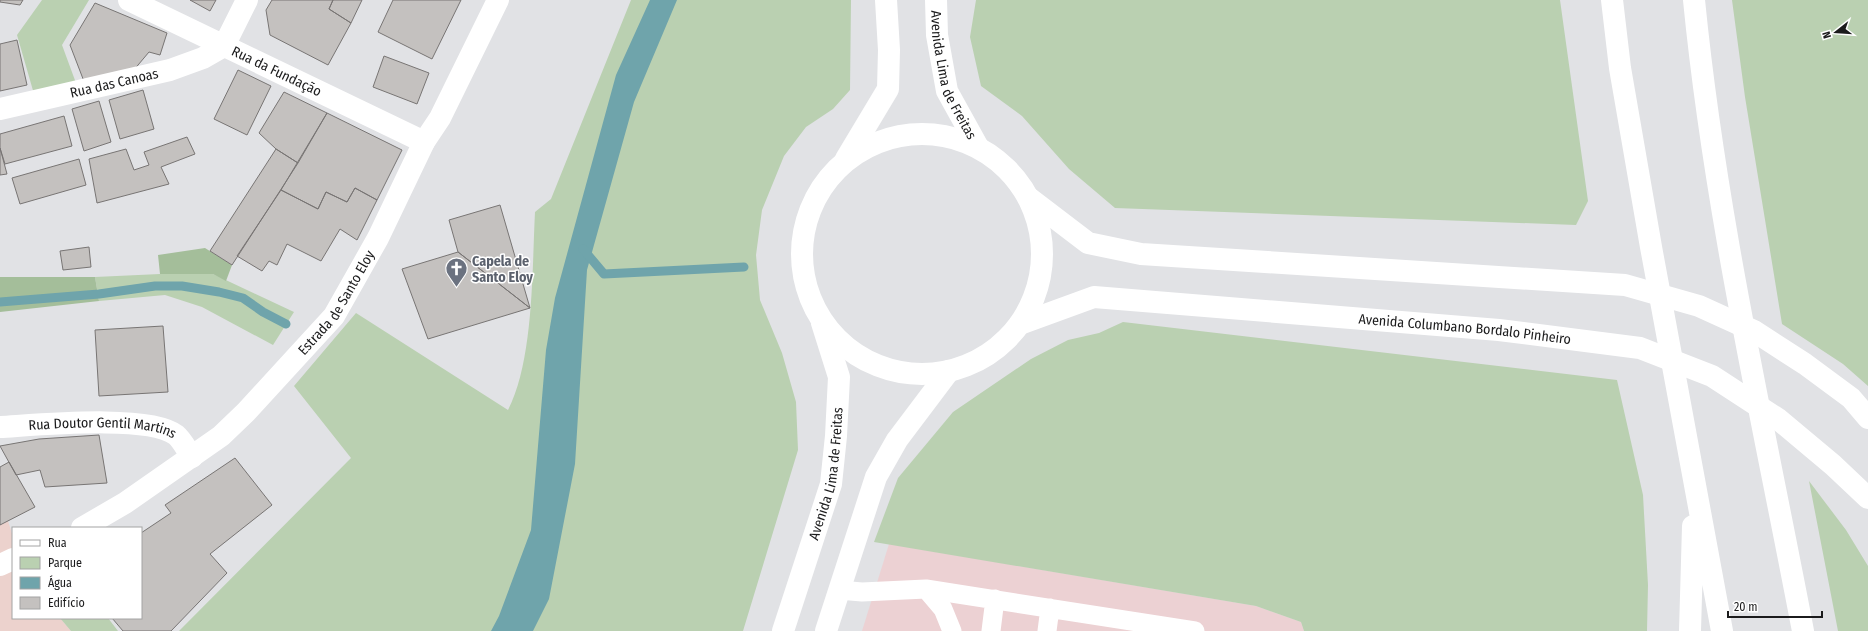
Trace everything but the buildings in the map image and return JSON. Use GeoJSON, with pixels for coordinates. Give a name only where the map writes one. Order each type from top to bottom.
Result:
{"type":"FeatureCollection","features":[{"type":"Feature","properties":{"kind":"main road","name":"Rua da Fundação"},"geometry":{"type":"LineString","coordinates":[[129,0],[424,142]]}},
{"type":"Feature","properties":{"kind":"main road"},"geometry":{"type":"LineString","coordinates":[[224,46],[248,0]]}},
{"type":"Feature","properties":{"kind":"main road","name":"Estrada de Santo Eloy"},"geometry":{"type":"LineString","coordinates":[[84,527],[125,503],[221,436],[246,412],[334,316],[378,238],[424,142],[440,118],[498,0]]}},
{"type":"Feature","properties":{"kind":"main road"},"geometry":{"type":"LineString","coordinates":[[886,0],[889,50],[888,89],[843,163],[821,188],[808,218],[803,251],[806,284],[819,314],[838,338],[861,357],[889,369],[919,374],[950,371],[976,361],[1000,346],[1020,324],[1035,295],[1042,263],[1040,229],[1029,198]]}},
{"type":"Feature","properties":{"kind":"main road","name":"Avenida Lima de Freitas"},"geometry":{"type":"LineString","coordinates":[[936,0],[937,35],[947,91],[978,147]]}},
{"type":"Feature","properties":{"kind":"main road"},"geometry":{"type":"LineString","coordinates":[[1612,0],[1620,68],[1695,489],[1722,631]]}},
{"type":"Feature","properties":{"kind":"main road"},"geometry":{"type":"LineString","coordinates":[[1694,0],[1700,65],[1727,246],[1803,631]]}},
{"type":"Feature","properties":{"kind":"main road","name":"Rua das Canoas"},"geometry":{"type":"LineString","coordinates":[[0,109],[170,70],[203,58],[224,46]]}},
{"type":"Feature","properties":{"kind":"main road"},"geometry":{"type":"LineString","coordinates":[[843,163],[873,144],[908,134],[944,135],[978,147],[1007,169],[1029,198],[1088,243],[1141,254],[1490,275],[1625,285],[1699,306],[1754,331],[1805,364],[1851,398],[1868,418]]}},
{"type":"Feature","properties":{"kind":"main road","name":"Avenida Columbano Bordalo Pinheiro"},"geometry":{"type":"LineString","coordinates":[[1020,324],[1094,297],[1499,330],[1640,348],[1712,376],[1778,419],[1833,465],[1868,498]]}},
{"type":"Feature","properties":{"kind":"main road","name":"Avenida Lima de Freitas"},"geometry":{"type":"LineString","coordinates":[[783,631],[831,484],[836,436],[839,377],[819,314]]}},
{"type":"Feature","properties":{"kind":"main road"},"geometry":{"type":"LineString","coordinates":[[826,631],[876,477],[897,440],[950,371]]}},
{"type":"Feature","properties":{"kind":"main road","name":"Rua Doutor Gentil Martins"},"geometry":{"type":"LineString","coordinates":[[0,427],[93,422],[148,425],[164,429],[176,435],[192,457]]}},
{"type":"Feature","properties":{"kind":"main road"},"geometry":{"type":"LineString","coordinates":[[1690,631],[1695,489]]}},
{"type":"Feature","properties":{"kind":"main road"},"geometry":{"type":"LineString","coordinates":[[0,565],[12,559]]}},
{"type":"Feature","properties":{"kind":"lane"},"geometry":{"type":"LineString","coordinates":[[839,590],[862,592],[926,589],[1050,608],[1148,627],[1195,631]]}},
{"type":"Feature","properties":{"kind":"lane"},"geometry":{"type":"LineString","coordinates":[[926,589],[943,609],[952,631]]}},
{"type":"Feature","properties":{"kind":"lane"},"geometry":{"type":"LineString","coordinates":[[990,631],[995,599]]}},
{"type":"Feature","properties":{"kind":"lane"},"geometry":{"type":"LineString","coordinates":[[1047,631],[1050,608]]}},
{"type":"Feature","properties":{"kind":"shaded area"},"geometry":{"type":"Polygon","coordinates":[[[0,495],[12,534],[12,619],[61,619],[71,631],[0,631],[0,495]]]}},
{"type":"Feature","properties":{"kind":"shaded area"},"geometry":{"type":"Polygon","coordinates":[[[889,544],[1256,606],[1301,622],[1304,631],[862,631],[889,544]]]}},
{"type":"Feature","properties":{"kind":"green space"},"geometry":{"type":"Polygon","coordinates":[[[42,0],[89,0],[62,45],[76,83],[34,94],[17,35],[42,0]]]}},
{"type":"Feature","properties":{"kind":"green space"},"geometry":{"type":"Polygon","coordinates":[[[631,0],[851,0],[850,90],[833,109],[806,127],[784,156],[762,210],[756,255],[760,300],[782,353],[796,402],[798,450],[743,631],[179,631],[351,458],[294,386],[356,313],[508,410],[517,389],[523,366],[527,340],[532,286],[535,212],[551,199],[631,0]]]}},
{"type":"Feature","properties":{"kind":"green space"},"geometry":{"type":"Polygon","coordinates":[[[976,0],[1560,0],[1588,201],[1576,225],[1115,208],[1069,169],[1022,116],[981,86],[970,37],[976,0]]]}},
{"type":"Feature","properties":{"kind":"green space"},"geometry":{"type":"Polygon","coordinates":[[[1732,0],[1868,0],[1868,386],[1843,364],[1782,324],[1745,97],[1732,0]]]}},
{"type":"Feature","properties":{"kind":"green space"},"geometry":{"type":"Polygon","coordinates":[[[205,248],[232,265],[226,281],[213,274],[160,274],[158,255],[205,248]]]}},
{"type":"Feature","properties":{"kind":"green space"},"geometry":{"type":"Polygon","coordinates":[[[160,274],[213,274],[294,312],[273,345],[202,307],[165,295],[99,301],[95,277],[160,274]]]}},
{"type":"Feature","properties":{"kind":"green space"},"geometry":{"type":"Polygon","coordinates":[[[0,277],[95,277],[99,301],[0,312],[0,277]]]}},
{"type":"Feature","properties":{"kind":"green space"},"geometry":{"type":"Polygon","coordinates":[[[1123,322],[1617,380],[1643,495],[1648,585],[1647,631],[1304,631],[1301,622],[1256,606],[874,542],[898,478],[953,412],[1031,359],[1068,340],[1099,333],[1123,322]]]}},
{"type":"Feature","properties":{"kind":"green space"},"geometry":{"type":"Polygon","coordinates":[[[1809,481],[1846,530],[1868,566],[1868,631],[1838,631],[1809,481]]]}},
{"type":"Feature","properties":{"kind":"green space"},"geometry":{"type":"Polygon","coordinates":[[[61,619],[109,619],[118,631],[71,631],[61,619]]]}},
{"type":"Feature","properties":{"kind":"water"},"geometry":{"type":"Polygon","coordinates":[[[650,0],[677,0],[634,102],[587,270],[575,464],[549,599],[533,631],[491,631],[499,616],[531,530],[546,350],[555,298],[616,75],[650,0]]]}},
{"type":"Feature","properties":{"kind":"waterway"},"geometry":{"type":"LineString","coordinates":[[583,249],[604,274],[744,267]]}},
{"type":"Feature","properties":{"kind":"waterway"},"geometry":{"type":"LineString","coordinates":[[0,302],[99,294],[155,286],[182,286],[219,292],[243,298],[263,312],[286,324]]}},
{"type":"Feature","properties":{"kind":"place","name":"Capela de Santo Eloy"},"geometry":{"type":"Point","coordinates":[457,288]}}]}
